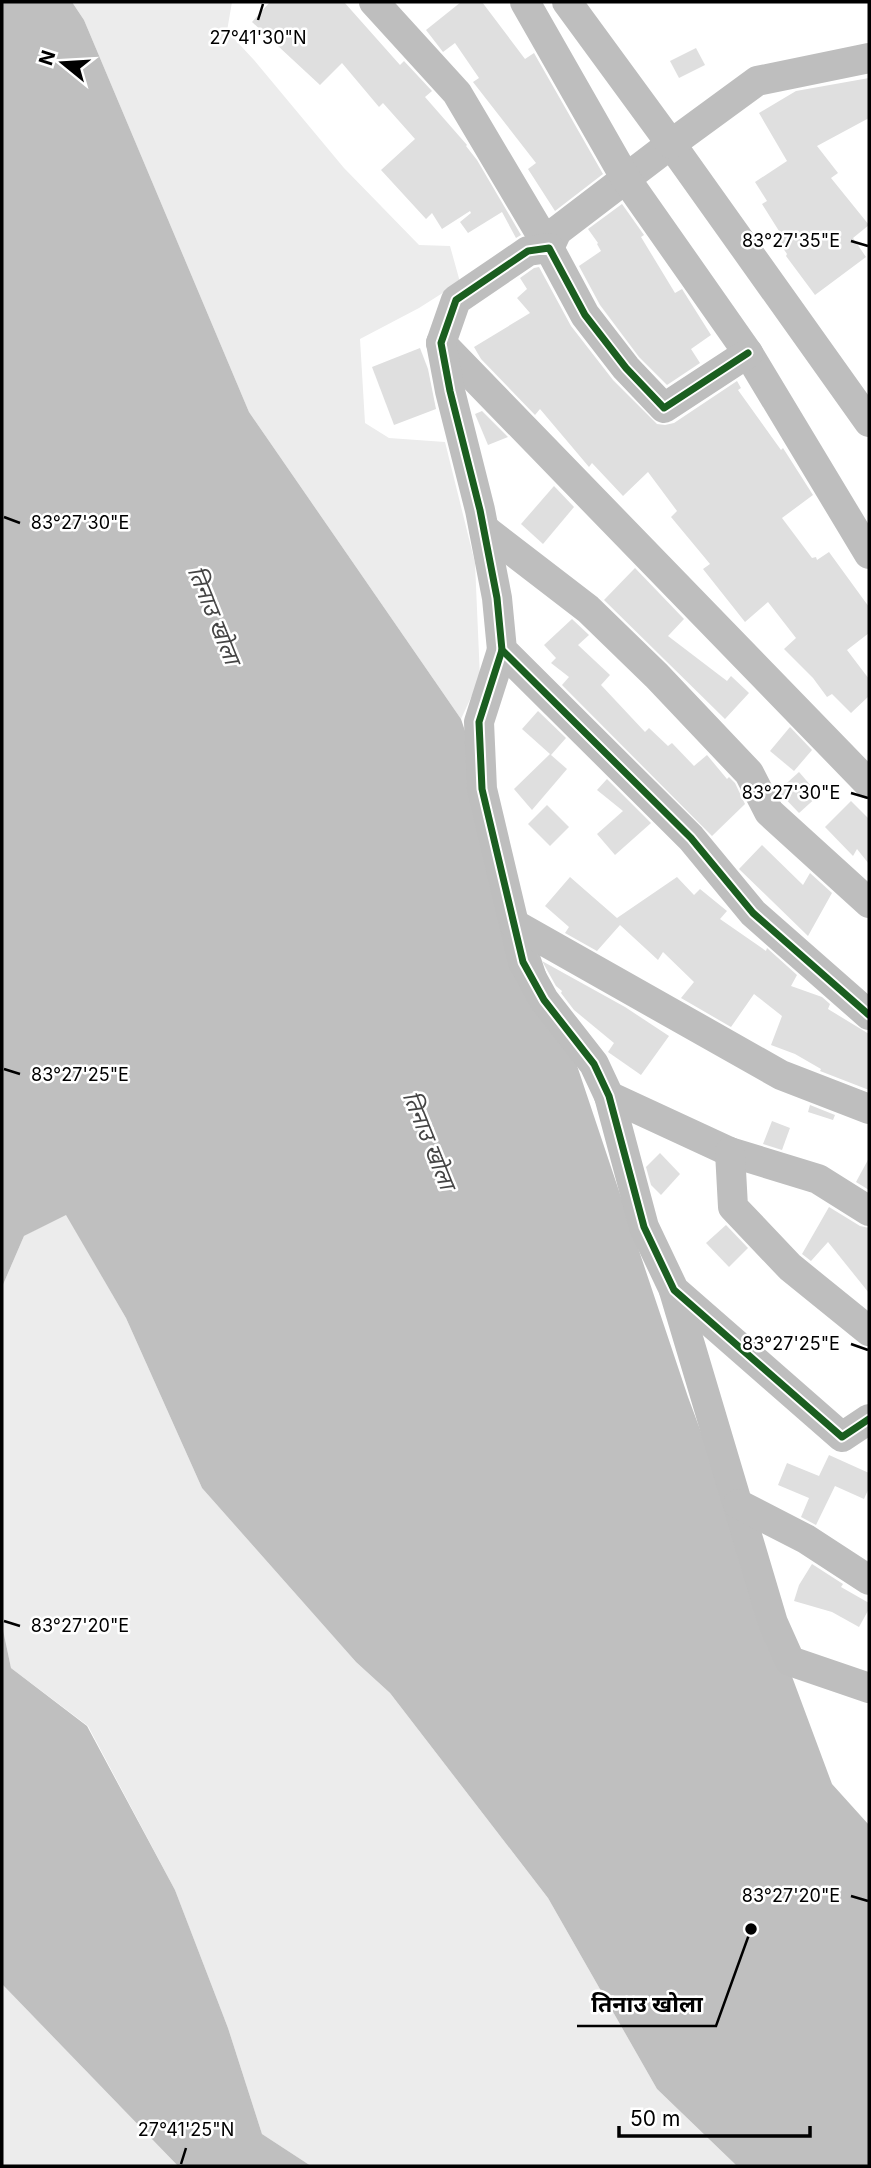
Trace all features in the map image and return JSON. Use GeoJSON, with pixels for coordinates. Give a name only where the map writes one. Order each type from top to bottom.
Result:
{"type":"FeatureCollection","features":[{"type":"Feature","properties":{"kind":"street"},"geometry":{"type":"LineString","coordinates":[[374,2],[457,93],[549,248],[585,315],[626,368],[664,408],[748,353]]}},
{"type":"Feature","properties":{"kind":"street"},"geometry":{"type":"LineString","coordinates":[[525,2],[626,179],[748,353],[869,554]]}},
{"type":"Feature","properties":{"kind":"street"},"geometry":{"type":"LineString","coordinates":[[567,2],[869,422]]}},
{"type":"Feature","properties":{"kind":"street"},"geometry":{"type":"LineString","coordinates":[[549,248],[557,231],[757,81],[869,58]]}},
{"type":"Feature","properties":{"kind":"street"},"geometry":{"type":"LineString","coordinates":[[549,248],[528,251],[456,300],[441,343],[484,529],[497,598],[502,650],[479,722],[482,789],[523,962],[544,1000],[594,1064],[609,1096],[644,1227],[674,1290],[773,1623],[790,1661],[869,1688]]}},
{"type":"Feature","properties":{"kind":"street"},"geometry":{"type":"LineString","coordinates":[[441,343],[869,784]]}},
{"type":"Feature","properties":{"kind":"street"},"geometry":{"type":"LineString","coordinates":[[484,529],[588,609],[657,676],[750,774],[769,812],[869,903]]}},
{"type":"Feature","properties":{"kind":"street"},"geometry":{"type":"LineString","coordinates":[[502,650],[691,838],[753,912],[869,1015]]}},
{"type":"Feature","properties":{"kind":"street"},"geometry":{"type":"LineString","coordinates":[[514,924],[780,1075],[869,1109]]}},
{"type":"Feature","properties":{"kind":"street"},"geometry":{"type":"LineString","coordinates":[[609,1096],[730,1152],[818,1180],[869,1211]]}},
{"type":"Feature","properties":{"kind":"street"},"geometry":{"type":"LineString","coordinates":[[730,1152],[733,1207],[790,1267],[869,1331]]}},
{"type":"Feature","properties":{"kind":"street"},"geometry":{"type":"LineString","coordinates":[[674,1290],[842,1437],[869,1419]]}},
{"type":"Feature","properties":{"kind":"street"},"geometry":{"type":"LineString","coordinates":[[738,1504],[806,1539],[869,1580]]}},
{"type":"Feature","properties":{"kind":"shaded area"},"geometry":{"type":"Polygon","coordinates":[[[72,2],[232,2],[227,31],[344,168],[419,245],[450,246],[460,282],[419,308],[360,339],[365,423],[389,438],[445,442],[475,563],[480,678],[461,719],[249,412],[84,20],[72,2]]]}},
{"type":"Feature","properties":{"kind":"shaded area"},"geometry":{"type":"Polygon","coordinates":[[[66,1214],[126,1318],[202,1488],[356,1662],[390,1693],[548,1898],[657,2089],[737,2166],[311,2166],[262,2134],[228,2028],[175,1890],[88,1726],[11,1668],[2,1625],[2,1287],[24,1236],[66,1214]]]}},
{"type":"Feature","properties":{"kind":"shaded area"},"geometry":{"type":"Polygon","coordinates":[[[2,1984],[178,2166],[2,2166],[2,1984]]]}},
{"type":"Feature","properties":{"kind":"water"},"geometry":{"type":"Polygon","coordinates":[[[2,2],[72,2],[84,20],[249,412],[461,719],[688,1397],[832,1784],[869,1825],[869,2166],[737,2166],[657,2089],[548,1898],[390,1693],[356,1662],[202,1488],[126,1318],[66,1215],[24,1236],[2,1287],[2,2]]]}},
{"type":"Feature","properties":{"kind":"water"},"geometry":{"type":"Polygon","coordinates":[[[2,1625],[11,1668],[87,1726],[175,1890],[228,2028],[262,2134],[311,2166],[178,2166],[2,1984],[2,1625]]]}},
{"type":"Feature","properties":{"kind":"building"},"geometry":{"type":"Polygon","coordinates":[[[270,2],[344,2],[400,65],[404,61],[432,91],[425,97],[467,145],[521,235],[516,238],[502,212],[468,233],[460,222],[470,211],[442,229],[432,213],[426,219],[381,170],[415,139],[383,103],[379,107],[342,63],[320,85],[252,22],[270,2]]]}},
{"type":"Feature","properties":{"kind":"building"},"geometry":{"type":"Polygon","coordinates":[[[461,2],[482,2],[525,59],[534,53],[603,174],[555,211],[528,169],[536,163],[473,82],[479,78],[455,43],[443,52],[426,30],[461,2]]]}},
{"type":"Feature","properties":{"kind":"building"},"geometry":{"type":"Polygon","coordinates":[[[696,48],[705,65],[679,78],[670,61],[696,48]]]}},
{"type":"Feature","properties":{"kind":"building"},"geometry":{"type":"Polygon","coordinates":[[[869,78],[869,118],[817,146],[838,173],[831,178],[869,225],[853,238],[866,257],[815,295],[774,235],[779,231],[762,204],[767,201],[755,182],[787,161],[759,113],[796,91],[869,78]]]}},
{"type":"Feature","properties":{"kind":"building"},"geometry":{"type":"Polygon","coordinates":[[[622,204],[644,235],[641,237],[675,293],[682,289],[711,335],[691,349],[700,363],[667,385],[639,357],[600,305],[579,266],[601,251],[588,229],[622,204]]]}},
{"type":"Feature","properties":{"kind":"building"},"geometry":{"type":"Polygon","coordinates":[[[539,267],[571,326],[613,380],[657,424],[674,423],[737,381],[741,388],[738,390],[781,450],[783,448],[813,495],[782,518],[812,558],[816,557],[817,560],[829,552],[869,607],[869,633],[847,650],[869,679],[869,696],[851,713],[832,694],[827,697],[813,678],[784,649],[796,638],[768,602],[745,622],[703,569],[710,564],[671,517],[677,511],[648,472],[623,496],[592,463],[589,467],[540,409],[535,415],[481,359],[474,347],[530,313],[517,298],[527,289],[520,278],[539,267]]]}},
{"type":"Feature","properties":{"kind":"building"},"geometry":{"type":"Polygon","coordinates":[[[420,348],[428,369],[436,409],[394,425],[372,367],[420,348]]]}},
{"type":"Feature","properties":{"kind":"building"},"geometry":{"type":"Polygon","coordinates":[[[482,411],[508,437],[488,445],[475,414],[482,411]]]}},
{"type":"Feature","properties":{"kind":"building"},"geometry":{"type":"Polygon","coordinates":[[[554,486],[574,507],[543,544],[521,524],[554,486]]]}},
{"type":"Feature","properties":{"kind":"building"},"geometry":{"type":"Polygon","coordinates":[[[635,568],[684,619],[668,636],[727,681],[731,676],[749,693],[725,719],[604,600],[635,568]]]}},
{"type":"Feature","properties":{"kind":"building"},"geometry":{"type":"Polygon","coordinates":[[[572,619],[589,635],[578,645],[610,675],[601,685],[645,732],[649,728],[668,746],[672,743],[694,766],[707,755],[727,779],[729,777],[735,783],[745,804],[712,836],[562,685],[569,677],[551,663],[556,658],[544,645],[572,619]]]}},
{"type":"Feature","properties":{"kind":"building"},"geometry":{"type":"Polygon","coordinates":[[[538,711],[566,738],[551,755],[567,769],[532,810],[514,789],[550,754],[522,729],[538,711]]]}},
{"type":"Feature","properties":{"kind":"building"},"geometry":{"type":"Polygon","coordinates":[[[790,727],[812,750],[794,771],[770,751],[790,727]]]}},
{"type":"Feature","properties":{"kind":"building"},"geometry":{"type":"Polygon","coordinates":[[[799,772],[819,795],[799,813],[778,791],[799,772]]]}},
{"type":"Feature","properties":{"kind":"building"},"geometry":{"type":"Polygon","coordinates":[[[607,779],[651,823],[615,855],[597,834],[623,811],[597,790],[607,779]]]}},
{"type":"Feature","properties":{"kind":"building"},"geometry":{"type":"Polygon","coordinates":[[[851,801],[869,819],[869,864],[857,849],[853,856],[825,827],[851,801]]]}},
{"type":"Feature","properties":{"kind":"building"},"geometry":{"type":"Polygon","coordinates":[[[547,805],[569,827],[550,846],[528,824],[547,805]]]}},
{"type":"Feature","properties":{"kind":"building"},"geometry":{"type":"Polygon","coordinates":[[[762,845],[803,885],[810,873],[832,893],[808,936],[739,869],[762,845]]]}},
{"type":"Feature","properties":{"kind":"building"},"geometry":{"type":"Polygon","coordinates":[[[570,877],[617,918],[677,877],[694,895],[700,889],[727,911],[720,919],[766,951],[767,948],[797,975],[791,986],[822,997],[830,1004],[828,1009],[869,1034],[869,1090],[820,1071],[821,1069],[795,1054],[771,1045],[782,1016],[754,994],[731,1027],[681,998],[694,982],[663,952],[658,960],[620,925],[597,951],[565,933],[569,927],[545,906],[570,877]]]}},
{"type":"Feature","properties":{"kind":"building"},"geometry":{"type":"Polygon","coordinates":[[[542,961],[625,1007],[669,1036],[641,1075],[608,1052],[614,1043],[574,1010],[542,961]]]}},
{"type":"Feature","properties":{"kind":"building"},"geometry":{"type":"Polygon","coordinates":[[[810,1105],[835,1115],[833,1120],[808,1112],[810,1105]]]}},
{"type":"Feature","properties":{"kind":"building"},"geometry":{"type":"Polygon","coordinates":[[[772,1121],[790,1128],[782,1150],[763,1144],[772,1121]]]}},
{"type":"Feature","properties":{"kind":"building"},"geometry":{"type":"Polygon","coordinates":[[[660,1153],[680,1174],[661,1195],[651,1185],[646,1167],[660,1153]]]}},
{"type":"Feature","properties":{"kind":"building"},"geometry":{"type":"Polygon","coordinates":[[[869,1158],[869,1190],[856,1182],[869,1158]]]}},
{"type":"Feature","properties":{"kind":"building"},"geometry":{"type":"Polygon","coordinates":[[[829,1207],[860,1226],[869,1228],[869,1293],[828,1242],[811,1261],[802,1254],[829,1207]]]}},
{"type":"Feature","properties":{"kind":"building"},"geometry":{"type":"Polygon","coordinates":[[[726,1225],[748,1248],[729,1267],[706,1243],[726,1225]]]}},
{"type":"Feature","properties":{"kind":"building"},"geometry":{"type":"Polygon","coordinates":[[[829,1455],[869,1473],[869,1488],[864,1499],[835,1486],[816,1525],[801,1517],[809,1498],[778,1485],[787,1463],[819,1476],[829,1455]]]}},
{"type":"Feature","properties":{"kind":"building"},"geometry":{"type":"Polygon","coordinates":[[[812,1564],[843,1584],[841,1587],[869,1603],[869,1609],[859,1627],[832,1612],[794,1601],[799,1585],[812,1564]]]}},
{"type":"Feature","properties":{"kind":"cycle path"},"geometry":{"type":"LineString","coordinates":[[748,353],[664,408],[626,368],[585,315],[549,248],[528,251],[456,300],[441,343],[450,391],[480,510],[497,598],[502,650],[691,838],[753,913],[869,1015]]}},
{"type":"Feature","properties":{"kind":"cycle path"},"geometry":{"type":"LineString","coordinates":[[502,650],[479,722],[482,789],[523,962],[544,1000],[594,1064],[609,1096],[644,1227],[674,1290],[842,1437],[869,1419]]}},
{"type":"Feature","properties":{"kind":"place","name":"तिनाउ खोला"},"geometry":{"type":"Point","coordinates":[751,1929]}}]}
